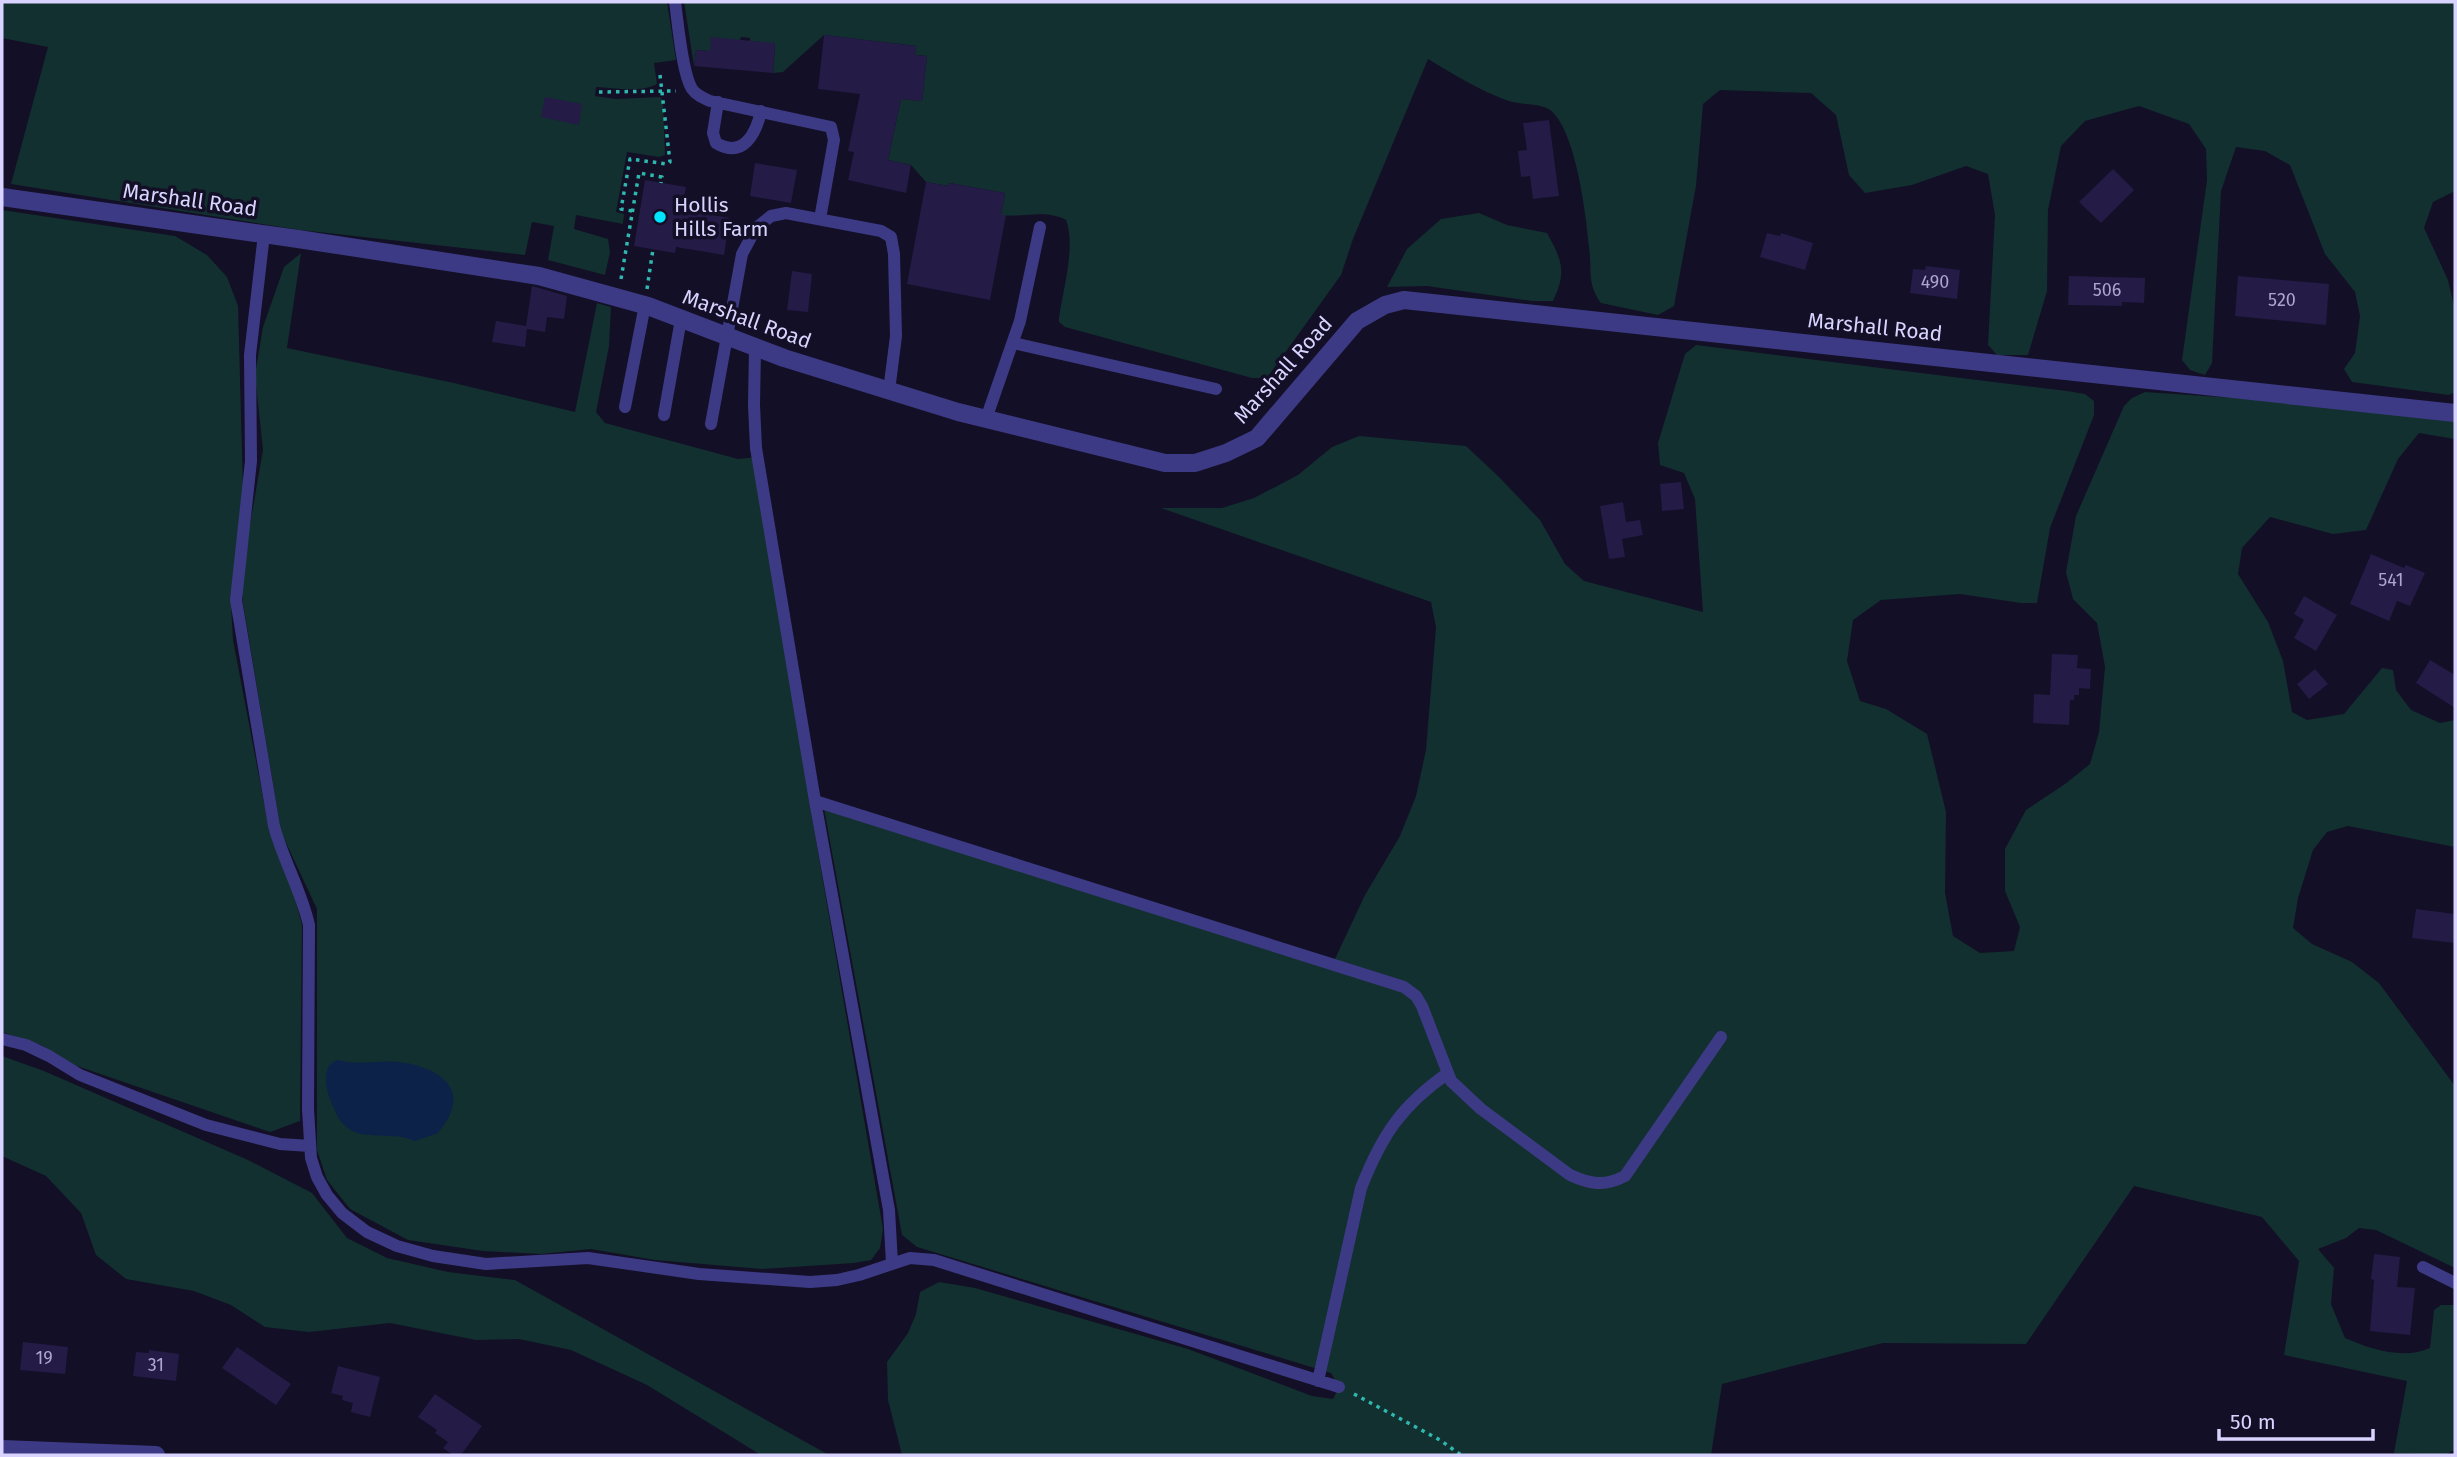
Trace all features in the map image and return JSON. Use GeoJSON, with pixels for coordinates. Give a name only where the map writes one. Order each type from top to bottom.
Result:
{"type":"FeatureCollection","features":[{"type":"Feature","properties":{"kind":"street","name":"Marshall Road"},"geometry":{"type":"LineString","coordinates":[[2,197],[527,274],[645,305],[755,348],[889,391],[986,419],[1165,463],[1195,463],[1226,453],[1256,438],[1357,321],[1385,305],[1404,300],[2455,413]]}},
{"type":"Feature","properties":{"kind":"street"},"geometry":{"type":"LineString","coordinates":[[2,1449],[156,1455]]}},
{"type":"Feature","properties":{"kind":"lane"},"geometry":{"type":"LineString","coordinates":[[675,2],[687,77],[698,96],[831,127],[834,133],[833,151],[820,219]]}},
{"type":"Feature","properties":{"kind":"lane"},"geometry":{"type":"LineString","coordinates":[[718,102],[713,133],[716,143],[722,147],[732,148],[752,137],[761,111]]}},
{"type":"Feature","properties":{"kind":"lane"},"geometry":{"type":"LineString","coordinates":[[711,424],[742,254],[754,230],[778,213],[795,213],[881,231],[891,237],[894,254],[896,336],[889,391]]}},
{"type":"Feature","properties":{"kind":"lane"},"geometry":{"type":"LineString","coordinates":[[986,419],[1013,343],[1029,286],[1040,227]]}},
{"type":"Feature","properties":{"kind":"lane"},"geometry":{"type":"LineString","coordinates":[[264,234],[250,355],[249,488],[236,600],[274,826],[279,847],[303,899],[309,925],[310,1146],[317,1177],[342,1213],[367,1232],[397,1246],[433,1256],[486,1264],[588,1258],[699,1274],[810,1282],[859,1275],[910,1258],[934,1259],[1339,1387]]}},
{"type":"Feature","properties":{"kind":"lane"},"geometry":{"type":"LineString","coordinates":[[625,407],[645,305]]}},
{"type":"Feature","properties":{"kind":"lane"},"geometry":{"type":"LineString","coordinates":[[664,415],[681,319]]}},
{"type":"Feature","properties":{"kind":"lane"},"geometry":{"type":"LineString","coordinates":[[1013,343],[1216,389]]}},
{"type":"Feature","properties":{"kind":"lane"},"geometry":{"type":"LineString","coordinates":[[755,348],[754,405],[757,448],[815,801],[889,1210],[892,1263]]}},
{"type":"Feature","properties":{"kind":"lane"},"geometry":{"type":"LineString","coordinates":[[815,801],[1404,987],[1416,996],[1422,1006],[1451,1081],[1480,1109],[1570,1175],[1585,1182],[1608,1184],[1625,1176],[1721,1037]]}},
{"type":"Feature","properties":{"kind":"lane"},"geometry":{"type":"LineString","coordinates":[[2,1039],[26,1045],[80,1075],[206,1125],[281,1144],[310,1146]]}},
{"type":"Feature","properties":{"kind":"lane"},"geometry":{"type":"LineString","coordinates":[[1318,1381],[1361,1188],[1373,1159],[1396,1118],[1432,1084],[1448,1073]]}},
{"type":"Feature","properties":{"kind":"lane"},"geometry":{"type":"LineString","coordinates":[[2423,1268],[2455,1283]]}},
{"type":"Feature","properties":{"kind":"path"},"geometry":{"type":"LineString","coordinates":[[632,211],[621,209],[630,159],[667,164],[670,162],[660,75]]}},
{"type":"Feature","properties":{"kind":"path"},"geometry":{"type":"LineString","coordinates":[[599,92],[692,89]]}},
{"type":"Feature","properties":{"kind":"path"},"geometry":{"type":"LineString","coordinates":[[618,297],[639,173],[662,177],[662,183]]}},
{"type":"Feature","properties":{"kind":"path"},"geometry":{"type":"LineString","coordinates":[[645,305],[653,249]]}},
{"type":"Feature","properties":{"kind":"path"},"geometry":{"type":"LineString","coordinates":[[1339,1387],[1440,1440],[1461,1455]]}},
{"type":"Feature","properties":{"kind":"green space"},"geometry":{"type":"Polygon","coordinates":[[[2,2],[667,2],[676,60],[654,63],[657,84],[635,89],[596,87],[595,96],[616,99],[660,97],[663,101],[665,155],[659,157],[627,152],[616,212],[624,214],[623,224],[576,215],[574,229],[608,239],[610,252],[605,275],[548,260],[554,226],[532,222],[525,255],[300,230],[11,184],[48,47],[2,38],[2,2]]]}},
{"type":"Feature","properties":{"kind":"green space"},"geometry":{"type":"Polygon","coordinates":[[[684,2],[2455,2],[2455,191],[2433,202],[2424,228],[2448,280],[2455,310],[2455,392],[2449,395],[2352,382],[2344,369],[2355,353],[2360,316],[2355,292],[2325,254],[2290,165],[2265,151],[2236,147],[2221,191],[2212,363],[2205,375],[2190,370],[2182,360],[2207,180],[2206,149],[2189,124],[2139,106],[2085,121],[2061,146],[2048,210],[2047,291],[2028,355],[1997,355],[1988,345],[1995,215],[1988,174],[1966,166],[1912,185],[1865,193],[1849,175],[1836,115],[1811,93],[1720,90],[1703,104],[1696,186],[1674,306],[1658,315],[1601,303],[1592,283],[1578,174],[1567,135],[1559,120],[1546,108],[1498,97],[1428,59],[1353,239],[1341,275],[1267,378],[1252,378],[1065,327],[1059,322],[1059,318],[1070,242],[1066,220],[1042,214],[1001,215],[1005,193],[949,183],[948,186],[926,182],[911,165],[888,160],[901,99],[922,101],[927,56],[915,55],[916,46],[824,35],[783,72],[773,73],[775,44],[750,41],[750,38],[741,37],[740,40],[710,51],[696,50],[694,66],[684,2]]]}},
{"type":"Feature","properties":{"kind":"green space"},"geometry":{"type":"Polygon","coordinates":[[[2,210],[175,236],[207,255],[227,277],[238,306],[243,489],[231,605],[233,640],[269,829],[293,891],[302,925],[300,1121],[270,1132],[74,1065],[41,1045],[2,1032],[2,210]]]}},
{"type":"Feature","properties":{"kind":"green space"},"geometry":{"type":"Polygon","coordinates":[[[1479,213],[1507,225],[1547,233],[1561,266],[1560,282],[1553,301],[1532,301],[1427,286],[1387,287],[1407,249],[1441,219],[1479,213]]]}},
{"type":"Feature","properties":{"kind":"green space"},"geometry":{"type":"Polygon","coordinates":[[[301,253],[287,348],[575,412],[597,303],[611,307],[609,346],[596,412],[605,423],[738,459],[758,457],[809,800],[883,1229],[880,1248],[871,1260],[762,1269],[655,1260],[591,1249],[541,1254],[483,1251],[408,1240],[350,1209],[327,1180],[317,1150],[317,909],[281,832],[243,603],[241,576],[263,450],[255,375],[263,327],[284,267],[301,253]]]}},
{"type":"Feature","properties":{"kind":"green space"},"geometry":{"type":"Polygon","coordinates":[[[1696,345],[2067,391],[2085,394],[2094,401],[2094,415],[2050,528],[2037,603],[1960,594],[1881,600],[1853,620],[1847,661],[1860,701],[1886,709],[1927,734],[1946,812],[1945,893],[1953,936],[1980,953],[2014,951],[2020,927],[2005,891],[2005,849],[2026,810],[2090,764],[2099,732],[2105,667],[2097,623],[2073,599],[2066,572],[2076,516],[2124,406],[2132,398],[2145,392],[2280,401],[2455,418],[2455,439],[2419,433],[2398,459],[2366,530],[2333,534],[2270,517],[2242,548],[2238,574],[2268,622],[2283,661],[2292,712],[2307,720],[2344,714],[2382,668],[2393,670],[2396,690],[2411,710],[2440,723],[2455,720],[2455,847],[2348,826],[2327,832],[2313,850],[2298,898],[2293,928],[2312,944],[2352,962],[2379,983],[2455,1086],[2455,1268],[2376,1230],[2359,1228],[2346,1238],[2318,1249],[2334,1268],[2331,1304],[2345,1338],[2387,1352],[2409,1353],[2430,1348],[2434,1310],[2441,1305],[2455,1305],[2455,1450],[2444,1455],[2394,1453],[2407,1381],[2284,1355],[2299,1261],[2262,1217],[2134,1186],[2026,1344],[1883,1343],[1722,1384],[1711,1455],[902,1455],[888,1400],[887,1362],[908,1333],[916,1314],[920,1292],[939,1282],[975,1288],[1188,1349],[1312,1396],[1333,1399],[1339,1387],[1331,1373],[917,1247],[902,1235],[823,803],[1334,961],[1365,895],[1400,836],[1416,796],[1426,750],[1436,627],[1431,602],[1161,508],[1222,508],[1254,498],[1298,475],[1332,447],[1359,436],[1466,446],[1540,520],[1565,564],[1584,581],[1703,612],[1695,499],[1684,473],[1660,465],[1658,443],[1685,354],[1696,345]]]}},
{"type":"Feature","properties":{"kind":"green space"},"geometry":{"type":"Polygon","coordinates":[[[2,1056],[44,1071],[248,1160],[312,1193],[347,1238],[387,1258],[448,1272],[515,1280],[829,1455],[761,1455],[647,1385],[571,1350],[519,1339],[476,1340],[390,1323],[309,1332],[265,1327],[231,1305],[194,1291],[126,1279],[96,1255],[81,1213],[46,1176],[2,1156],[2,1056]]]}},
{"type":"Feature","properties":{"kind":"water"},"geometry":{"type":"Polygon","coordinates":[[[338,1060],[353,1063],[398,1062],[428,1070],[446,1081],[451,1089],[454,1098],[450,1115],[438,1133],[415,1141],[394,1136],[360,1134],[351,1130],[342,1123],[335,1111],[327,1088],[327,1070],[338,1060]]]}},
{"type":"Feature","properties":{"kind":"building"},"geometry":{"type":"Polygon","coordinates":[[[824,35],[916,46],[915,55],[927,56],[922,101],[901,99],[888,160],[911,165],[906,193],[848,180],[854,152],[848,151],[860,94],[818,89],[824,35]]]}},
{"type":"Feature","properties":{"kind":"building"},"geometry":{"type":"Polygon","coordinates":[[[711,37],[775,43],[773,73],[694,66],[696,50],[710,51],[711,37]]]}},
{"type":"Feature","properties":{"kind":"building"},"geometry":{"type":"Polygon","coordinates":[[[545,97],[582,104],[579,125],[541,117],[545,97]]]}},
{"type":"Feature","properties":{"kind":"building"},"geometry":{"type":"Polygon","coordinates":[[[1549,120],[1559,196],[1533,199],[1530,176],[1521,177],[1518,151],[1527,150],[1523,123],[1549,120]]]}},
{"type":"Feature","properties":{"kind":"building"},"geometry":{"type":"Polygon","coordinates":[[[755,163],[797,170],[791,203],[750,196],[755,163]]]}},
{"type":"Feature","properties":{"kind":"building"},"geometry":{"type":"Polygon","coordinates":[[[2113,169],[2134,190],[2101,223],[2079,202],[2113,169]]]}},
{"type":"Feature","properties":{"kind":"building","name":"Hollis Hills Farm"},"geometry":{"type":"Polygon","coordinates":[[[645,180],[686,187],[682,210],[730,218],[724,255],[676,247],[675,253],[634,246],[645,180]]]}},
{"type":"Feature","properties":{"kind":"building"},"geometry":{"type":"Polygon","coordinates":[[[926,182],[948,186],[949,183],[1005,193],[1001,215],[1006,215],[990,300],[907,284],[926,182]]]}},
{"type":"Feature","properties":{"kind":"building"},"geometry":{"type":"Polygon","coordinates":[[[1767,233],[1780,236],[1781,233],[1813,243],[1805,270],[1760,257],[1767,233]]]}},
{"type":"Feature","properties":{"kind":"building"},"geometry":{"type":"Polygon","coordinates":[[[1926,266],[1960,270],[1957,299],[1910,293],[1913,269],[1925,270],[1926,266]]]}},
{"type":"Feature","properties":{"kind":"building"},"geometry":{"type":"Polygon","coordinates":[[[792,271],[812,274],[808,312],[787,310],[792,271]]]}},
{"type":"Feature","properties":{"kind":"building"},"geometry":{"type":"Polygon","coordinates":[[[2069,276],[2145,278],[2144,303],[2122,302],[2122,306],[2068,305],[2069,276]]]}},
{"type":"Feature","properties":{"kind":"building"},"geometry":{"type":"Polygon","coordinates":[[[2238,276],[2329,284],[2326,325],[2235,316],[2238,276]]]}},
{"type":"Feature","properties":{"kind":"building"},"geometry":{"type":"Polygon","coordinates":[[[532,286],[567,296],[564,319],[547,317],[545,332],[527,329],[525,347],[492,342],[496,321],[526,326],[532,286]]]}},
{"type":"Feature","properties":{"kind":"building"},"geometry":{"type":"Polygon","coordinates":[[[1681,482],[1684,509],[1662,511],[1660,484],[1681,482]]]}},
{"type":"Feature","properties":{"kind":"building"},"geometry":{"type":"Polygon","coordinates":[[[1623,502],[1626,522],[1640,520],[1643,535],[1622,539],[1625,557],[1609,559],[1600,506],[1623,502]]]}},
{"type":"Feature","properties":{"kind":"building"},"geometry":{"type":"Polygon","coordinates":[[[2371,554],[2404,568],[2406,565],[2425,573],[2410,606],[2397,601],[2389,621],[2350,604],[2371,554]]]}},
{"type":"Feature","properties":{"kind":"building"},"geometry":{"type":"Polygon","coordinates":[[[2304,596],[2337,615],[2316,651],[2294,638],[2304,620],[2294,614],[2304,596]]]}},
{"type":"Feature","properties":{"kind":"building"},"geometry":{"type":"Polygon","coordinates":[[[2052,654],[2078,655],[2077,668],[2091,669],[2090,689],[2079,688],[2079,695],[2074,695],[2074,700],[2070,700],[2069,725],[2033,723],[2034,694],[2050,695],[2052,654]]]}},
{"type":"Feature","properties":{"kind":"building"},"geometry":{"type":"Polygon","coordinates":[[[2430,660],[2455,675],[2455,708],[2416,683],[2430,660]]]}},
{"type":"Feature","properties":{"kind":"building"},"geometry":{"type":"Polygon","coordinates":[[[2315,669],[2328,684],[2309,699],[2297,684],[2315,669]]]}},
{"type":"Feature","properties":{"kind":"building"},"geometry":{"type":"Polygon","coordinates":[[[2416,909],[2455,914],[2455,943],[2412,938],[2416,909]]]}},
{"type":"Feature","properties":{"kind":"building"},"geometry":{"type":"Polygon","coordinates":[[[2374,1254],[2400,1257],[2397,1287],[2415,1288],[2410,1335],[2370,1331],[2374,1254]]]}},
{"type":"Feature","properties":{"kind":"building"},"geometry":{"type":"Polygon","coordinates":[[[23,1342],[68,1347],[65,1374],[20,1370],[23,1342]]]}},
{"type":"Feature","properties":{"kind":"building"},"geometry":{"type":"Polygon","coordinates":[[[237,1347],[291,1384],[276,1405],[222,1368],[237,1347]]]}},
{"type":"Feature","properties":{"kind":"building"},"geometry":{"type":"Polygon","coordinates":[[[149,1350],[179,1354],[176,1381],[133,1376],[136,1352],[149,1353],[149,1350]]]}},
{"type":"Feature","properties":{"kind":"building"},"geometry":{"type":"Polygon","coordinates":[[[338,1366],[380,1377],[370,1417],[351,1412],[353,1403],[342,1400],[343,1396],[331,1393],[338,1366]]]}},
{"type":"Feature","properties":{"kind":"building"},"geometry":{"type":"Polygon","coordinates":[[[435,1394],[482,1426],[461,1455],[453,1455],[443,1448],[448,1442],[435,1433],[437,1430],[418,1417],[435,1394]]]}},
{"type":"Feature","properties":{"kind":"place","name":"Hollis Hills Farm"},"geometry":{"type":"Point","coordinates":[660,217]}}]}
